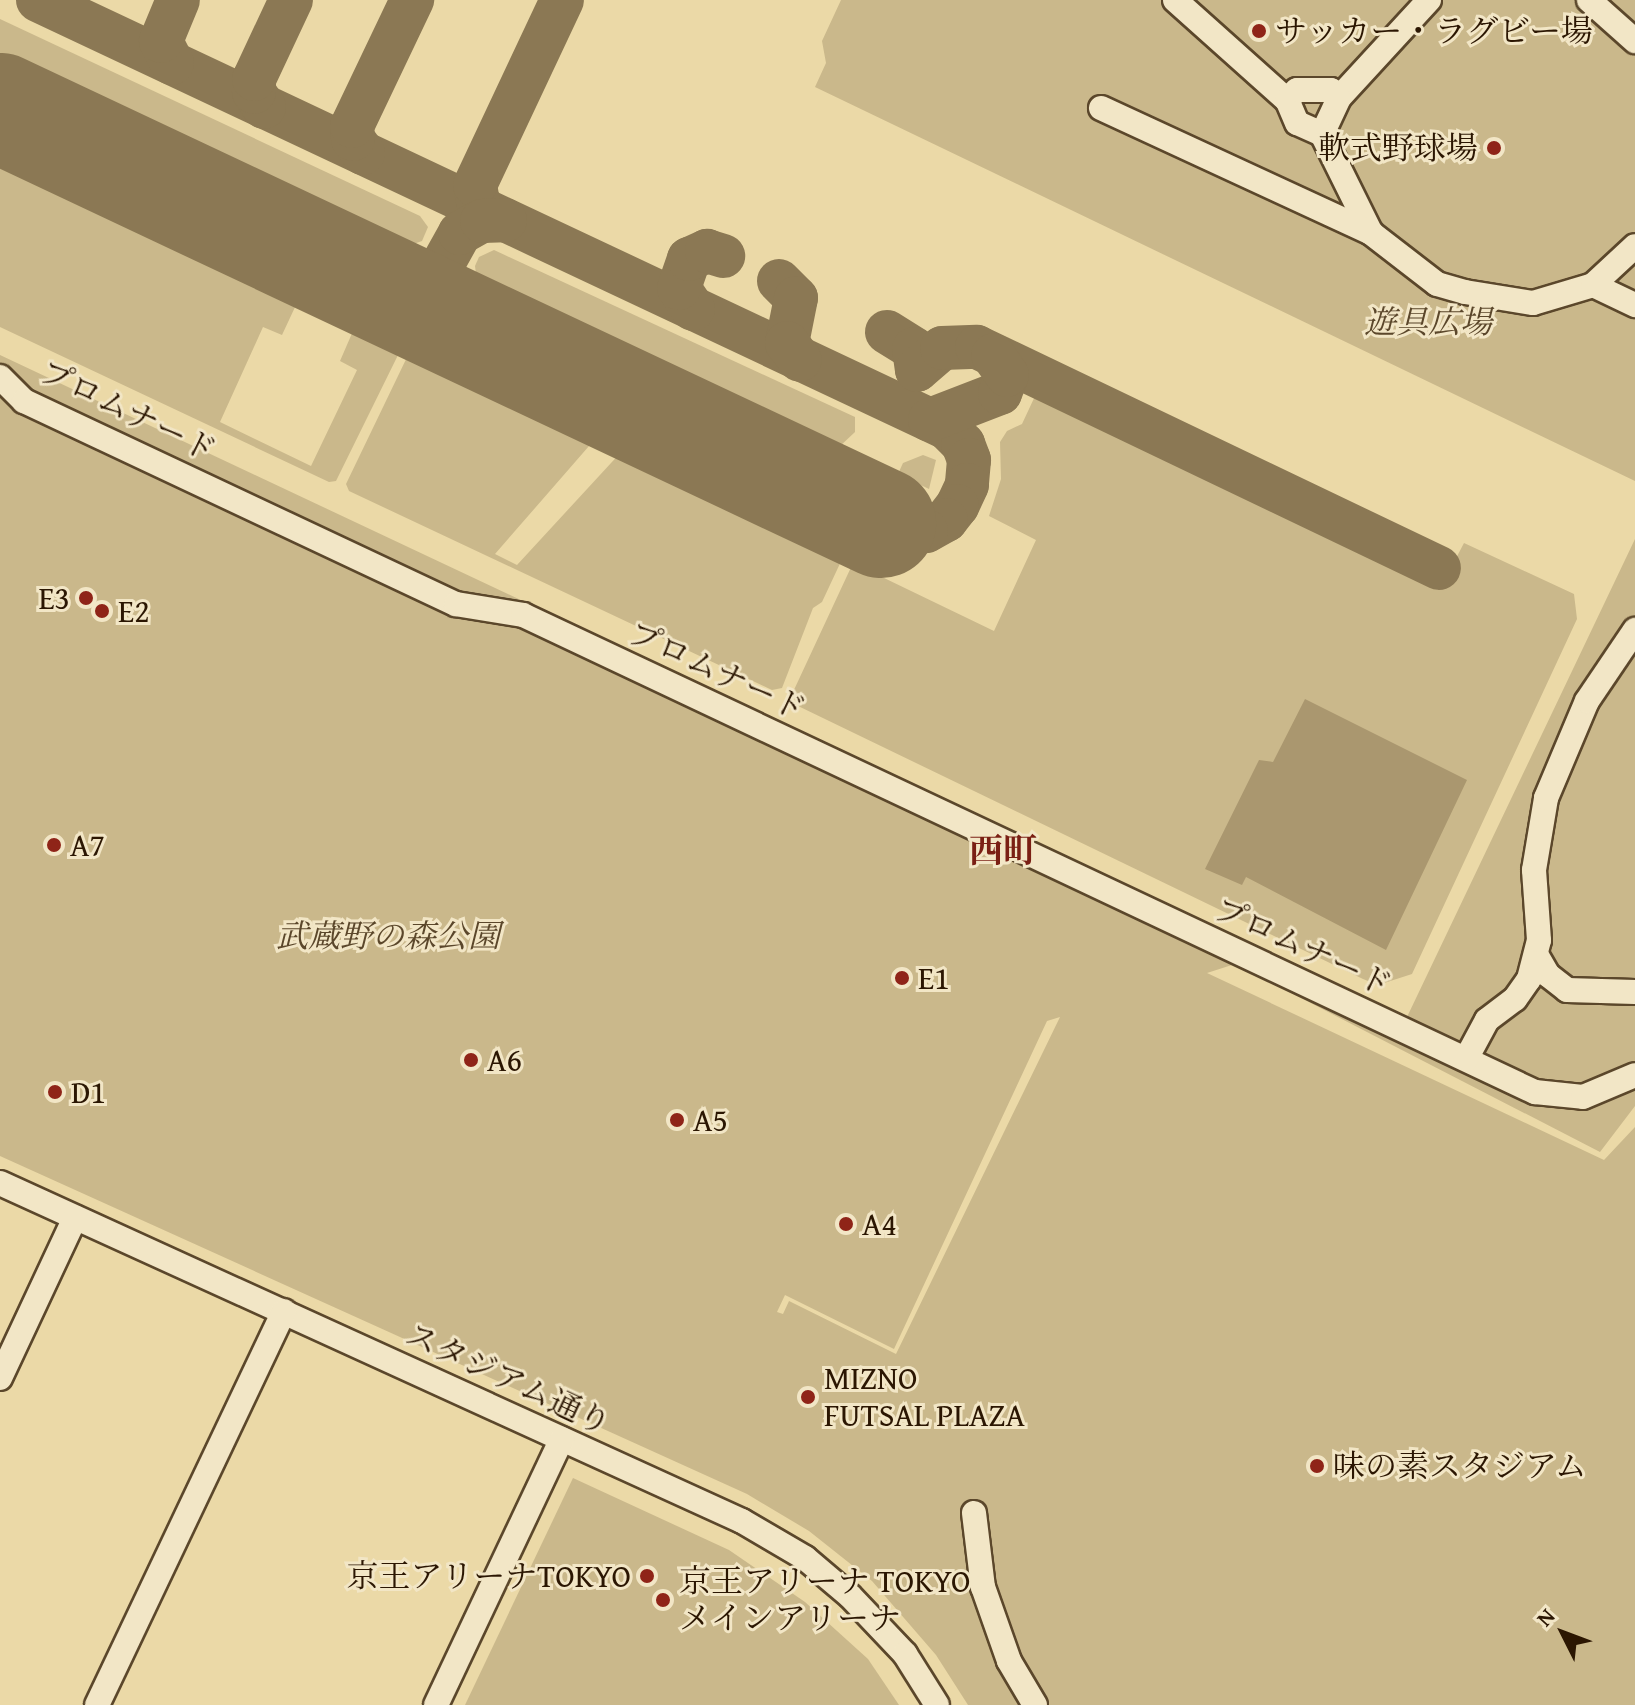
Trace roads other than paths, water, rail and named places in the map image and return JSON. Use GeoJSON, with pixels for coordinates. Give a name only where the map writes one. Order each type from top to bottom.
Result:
{"type":"FeatureCollection","features":[{"type":"Feature","properties":{"kind":"street"},"geometry":{"type":"LineString","coordinates":[[1175,0],[1287,100],[1297,123],[1322,134],[1371,233]]}},
{"type":"Feature","properties":{"kind":"street"},"geometry":{"type":"LineString","coordinates":[[1322,134],[1339,98],[1429,0]]}},
{"type":"Feature","properties":{"kind":"street"},"geometry":{"type":"LineString","coordinates":[[1589,0],[1635,41]]}},
{"type":"Feature","properties":{"kind":"street"},"geometry":{"type":"LineString","coordinates":[[1287,100],[1297,90],[1331,90],[1339,98]]}},
{"type":"Feature","properties":{"kind":"street"},"geometry":{"type":"LineString","coordinates":[[1101,108],[1371,233],[1437,284],[1465,292],[1533,303],[1593,285],[1635,246]]}},
{"type":"Feature","properties":{"kind":"street"},"geometry":{"type":"LineString","coordinates":[[1593,285],[1635,305]]}},
{"type":"Feature","properties":{"kind":"street","name":"プロムナード"},"geometry":{"type":"LineString","coordinates":[[0,377],[24,401],[456,604],[523,615],[1535,1092],[1559,1097],[1596,1094],[1635,1075]]}},
{"type":"Feature","properties":{"kind":"street"},"geometry":{"type":"LineString","coordinates":[[1567,990],[1548,975],[1537,956],[1534,870],[1546,798],[1587,701],[1635,630]]}},
{"type":"Feature","properties":{"kind":"street"},"geometry":{"type":"LineString","coordinates":[[1466,1059],[1487,1020],[1515,999],[1537,956]]}},
{"type":"Feature","properties":{"kind":"street"},"geometry":{"type":"LineString","coordinates":[[1515,999],[1567,990],[1635,992]]}},
{"type":"Feature","properties":{"kind":"street","name":"スタジアム通り"},"geometry":{"type":"LineString","coordinates":[[0,1183],[742,1521],[805,1558],[887,1634],[937,1705]]}},
{"type":"Feature","properties":{"kind":"street"},"geometry":{"type":"LineString","coordinates":[[0,1378],[75,1218]]}},
{"type":"Feature","properties":{"kind":"street"},"geometry":{"type":"LineString","coordinates":[[97,1705],[284,1311]]}},
{"type":"Feature","properties":{"kind":"street"},"geometry":{"type":"LineString","coordinates":[[436,1705],[562,1439]]}},
{"type":"Feature","properties":{"kind":"street"},"geometry":{"type":"LineString","coordinates":[[974,1513],[983,1587],[1009,1661],[1035,1705]]}},
{"type":"Feature","properties":{"kind":"place","name":"サッカー・ラグビー場"},"geometry":{"type":"Point","coordinates":[1259,31]}},
{"type":"Feature","properties":{"kind":"place","name":"軟式野球場"},"geometry":{"type":"Point","coordinates":[1494,148]}},
{"type":"Feature","properties":{"kind":"place","name":"E3"},"geometry":{"type":"Point","coordinates":[86,598]}},
{"type":"Feature","properties":{"kind":"place","name":"E2"},"geometry":{"type":"Point","coordinates":[102,611]}},
{"type":"Feature","properties":{"kind":"place","name":"A7"},"geometry":{"type":"Point","coordinates":[54,845]}},
{"type":"Feature","properties":{"kind":"place","name":"E1"},"geometry":{"type":"Point","coordinates":[902,978]}},
{"type":"Feature","properties":{"kind":"place","name":"A6"},"geometry":{"type":"Point","coordinates":[471,1060]}},
{"type":"Feature","properties":{"kind":"place","name":"D1"},"geometry":{"type":"Point","coordinates":[55,1092]}},
{"type":"Feature","properties":{"kind":"place","name":"A5"},"geometry":{"type":"Point","coordinates":[677,1120]}},
{"type":"Feature","properties":{"kind":"place","name":"A4"},"geometry":{"type":"Point","coordinates":[846,1224]}},
{"type":"Feature","properties":{"kind":"place","name":"MIZNO FUTSAL PLAZA"},"geometry":{"type":"Point","coordinates":[808,1397]}},
{"type":"Feature","properties":{"kind":"place","name":"味の素スタジアム"},"geometry":{"type":"Point","coordinates":[1317,1466]}},
{"type":"Feature","properties":{"kind":"place","name":"京王アリーナTOKYO"},"geometry":{"type":"Point","coordinates":[647,1576]}},
{"type":"Feature","properties":{"kind":"place","name":"京王アリーナ TOKYO メインアリーナ"},"geometry":{"type":"Point","coordinates":[663,1600]}},
{"type":"Feature","properties":{"kind":"district","name":"西町"},"geometry":{"type":"Point","coordinates":[1003,850]}},
{"type":"Feature","properties":{"kind":"park label","name":"遊具広場"},"geometry":{"type":"Point","coordinates":[1428,322]}},
{"type":"Feature","properties":{"kind":"park label","name":"武蔵野の森公園"},"geometry":{"type":"Point","coordinates":[388,936]}}]}
